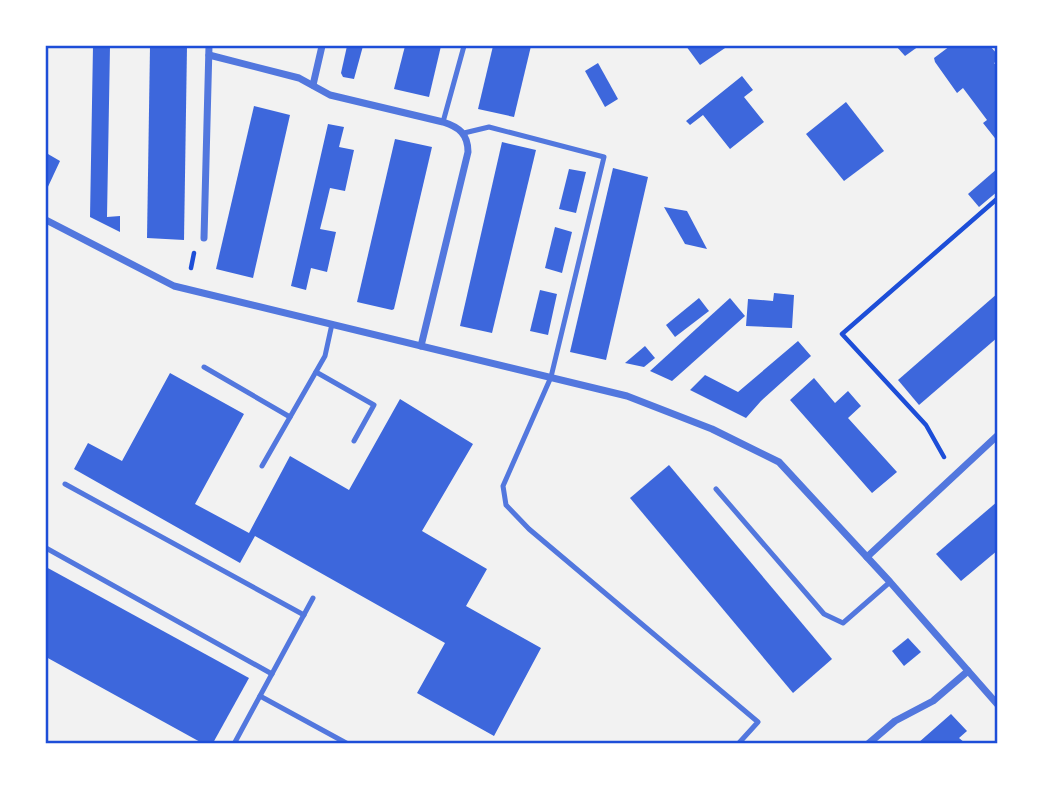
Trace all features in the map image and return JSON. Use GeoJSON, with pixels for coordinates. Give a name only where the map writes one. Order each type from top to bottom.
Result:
{"type":"FeatureCollection","features":[{"type":"Feature","properties":{"kind":"street"},"geometry":{"type":"LineString","coordinates":[[204,238],[209,46]]}},
{"type":"Feature","properties":{"kind":"street"},"geometry":{"type":"LineString","coordinates":[[313,85],[322,46]]}},
{"type":"Feature","properties":{"kind":"street"},"geometry":{"type":"LineString","coordinates":[[209,55],[299,78],[330,95],[443,122],[464,133],[467,152],[421,346]]}},
{"type":"Feature","properties":{"kind":"street"},"geometry":{"type":"LineString","coordinates":[[46,220],[174,286],[627,396],[712,429],[779,462],[890,582],[998,705]]}},
{"type":"Feature","properties":{"kind":"street"},"geometry":{"type":"LineString","coordinates":[[867,557],[998,435]]}},
{"type":"Feature","properties":{"kind":"street"},"geometry":{"type":"LineString","coordinates":[[868,744],[895,721],[933,701],[968,671]]}},
{"type":"Feature","properties":{"kind":"lane"},"geometry":{"type":"LineString","coordinates":[[443,122],[464,46]]}},
{"type":"Feature","properties":{"kind":"lane"},"geometry":{"type":"LineString","coordinates":[[464,133],[489,127],[604,156],[551,377],[503,486],[506,505],[529,529],[758,722],[738,744]]}},
{"type":"Feature","properties":{"kind":"lane"},"geometry":{"type":"LineString","coordinates":[[262,466],[325,356],[332,324]]}},
{"type":"Feature","properties":{"kind":"lane"},"geometry":{"type":"LineString","coordinates":[[204,367],[290,417]]}},
{"type":"Feature","properties":{"kind":"lane"},"geometry":{"type":"LineString","coordinates":[[316,372],[374,405],[354,441]]}},
{"type":"Feature","properties":{"kind":"lane"},"geometry":{"type":"LineString","coordinates":[[65,484],[304,614]]}},
{"type":"Feature","properties":{"kind":"lane"},"geometry":{"type":"LineString","coordinates":[[716,489],[824,614],[843,623],[890,582]]}},
{"type":"Feature","properties":{"kind":"lane"},"geometry":{"type":"LineString","coordinates":[[46,548],[272,674]]}},
{"type":"Feature","properties":{"kind":"lane"},"geometry":{"type":"LineString","coordinates":[[234,744],[313,598]]}},
{"type":"Feature","properties":{"kind":"lane"},"geometry":{"type":"LineString","coordinates":[[260,696],[348,744]]}},
{"type":"Feature","properties":{"kind":"path"},"geometry":{"type":"LineString","coordinates":[[944,457],[926,425],[842,334],[998,198]]}},
{"type":"Feature","properties":{"kind":"path"},"geometry":{"type":"LineString","coordinates":[[191,268],[193,257]]}},
{"type":"Feature","properties":{"kind":"building"},"geometry":{"type":"Polygon","coordinates":[[[93,46],[110,46],[107,217],[120,216],[120,232],[90,217],[93,46]]]}},
{"type":"Feature","properties":{"kind":"building"},"geometry":{"type":"Polygon","coordinates":[[[150,46],[187,46],[184,240],[147,238],[150,46]]]}},
{"type":"Feature","properties":{"kind":"building"},"geometry":{"type":"Polygon","coordinates":[[[347,46],[363,46],[354,79],[343,77],[341,73],[347,46]]]}},
{"type":"Feature","properties":{"kind":"building"},"geometry":{"type":"Polygon","coordinates":[[[405,46],[441,46],[429,97],[394,89],[405,46]]]}},
{"type":"Feature","properties":{"kind":"building"},"geometry":{"type":"Polygon","coordinates":[[[493,46],[531,46],[514,117],[478,109],[493,46]]]}},
{"type":"Feature","properties":{"kind":"building"},"geometry":{"type":"Polygon","coordinates":[[[686,46],[728,46],[700,65],[686,46]]]}},
{"type":"Feature","properties":{"kind":"building"},"geometry":{"type":"Polygon","coordinates":[[[896,46],[919,46],[905,56],[896,46]]]}},
{"type":"Feature","properties":{"kind":"building"},"geometry":{"type":"Polygon","coordinates":[[[950,46],[990,46],[998,55],[998,61],[994,63],[998,67],[998,142],[983,123],[987,120],[963,88],[957,93],[935,62],[934,58],[950,46]]]}},
{"type":"Feature","properties":{"kind":"building"},"geometry":{"type":"Polygon","coordinates":[[[598,63],[618,99],[605,107],[585,71],[598,63]]]}},
{"type":"Feature","properties":{"kind":"building"},"geometry":{"type":"Polygon","coordinates":[[[742,76],[753,90],[744,97],[764,122],[730,149],[703,115],[690,125],[686,121],[742,76]]]}},
{"type":"Feature","properties":{"kind":"building"},"geometry":{"type":"Polygon","coordinates":[[[846,102],[884,151],[844,181],[806,134],[846,102]]]}},
{"type":"Feature","properties":{"kind":"building"},"geometry":{"type":"Polygon","coordinates":[[[254,106],[290,115],[253,278],[216,269],[254,106]]]}},
{"type":"Feature","properties":{"kind":"building"},"geometry":{"type":"Polygon","coordinates":[[[328,124],[344,127],[339,147],[354,150],[345,191],[330,188],[320,229],[336,232],[327,272],[311,268],[306,290],[291,286],[328,124]]]}},
{"type":"Feature","properties":{"kind":"building"},"geometry":{"type":"Polygon","coordinates":[[[395,139],[432,147],[392,310],[357,302],[395,139]]]}},
{"type":"Feature","properties":{"kind":"building"},"geometry":{"type":"Polygon","coordinates":[[[502,142],[536,150],[492,333],[460,326],[502,142]]]}},
{"type":"Feature","properties":{"kind":"building"},"geometry":{"type":"Polygon","coordinates":[[[48,154],[60,161],[46,191],[46,157],[48,154]]]}},
{"type":"Feature","properties":{"kind":"building"},"geometry":{"type":"Polygon","coordinates":[[[613,168],[648,177],[606,360],[570,352],[613,168]]]}},
{"type":"Feature","properties":{"kind":"building"},"geometry":{"type":"Polygon","coordinates":[[[998,168],[998,191],[979,207],[968,194],[998,168]]]}},
{"type":"Feature","properties":{"kind":"building"},"geometry":{"type":"Polygon","coordinates":[[[569,169],[586,172],[576,213],[559,209],[569,169]]]}},
{"type":"Feature","properties":{"kind":"building"},"geometry":{"type":"Polygon","coordinates":[[[664,207],[687,211],[707,249],[685,244],[664,207]]]}},
{"type":"Feature","properties":{"kind":"building"},"geometry":{"type":"Polygon","coordinates":[[[555,227],[572,232],[562,273],[545,268],[555,227]]]}},
{"type":"Feature","properties":{"kind":"building"},"geometry":{"type":"Polygon","coordinates":[[[540,290],[557,294],[548,335],[530,331],[540,290]]]}},
{"type":"Feature","properties":{"kind":"building"},"geometry":{"type":"Polygon","coordinates":[[[774,293],[794,295],[792,328],[746,326],[748,299],[773,301],[774,293]]]}},
{"type":"Feature","properties":{"kind":"building"},"geometry":{"type":"Polygon","coordinates":[[[998,293],[998,337],[919,405],[898,380],[998,293]]]}},
{"type":"Feature","properties":{"kind":"building"},"geometry":{"type":"Polygon","coordinates":[[[699,298],[709,311],[675,337],[666,325],[699,298]]]}},
{"type":"Feature","properties":{"kind":"building"},"geometry":{"type":"Polygon","coordinates":[[[730,298],[745,316],[672,381],[650,371],[730,298]]]}},
{"type":"Feature","properties":{"kind":"building"},"geometry":{"type":"Polygon","coordinates":[[[798,341],[811,356],[746,418],[690,390],[705,375],[738,392],[798,341]]]}},
{"type":"Feature","properties":{"kind":"building"},"geometry":{"type":"Polygon","coordinates":[[[645,346],[655,358],[644,367],[625,363],[645,346]]]}},
{"type":"Feature","properties":{"kind":"building"},"geometry":{"type":"Polygon","coordinates":[[[170,373],[244,414],[195,504],[249,533],[290,456],[349,490],[400,399],[473,444],[422,531],[487,569],[466,606],[541,648],[494,736],[417,693],[445,643],[255,536],[240,563],[74,469],[88,443],[122,461],[170,373]]]}},
{"type":"Feature","properties":{"kind":"building"},"geometry":{"type":"Polygon","coordinates":[[[814,378],[835,403],[848,391],[861,406],[848,418],[897,472],[872,493],[790,400],[814,378]]]}},
{"type":"Feature","properties":{"kind":"building"},"geometry":{"type":"Polygon","coordinates":[[[669,465],[832,659],[793,693],[630,498],[669,465]]]}},
{"type":"Feature","properties":{"kind":"building"},"geometry":{"type":"Polygon","coordinates":[[[998,501],[998,550],[961,581],[936,554],[998,501]]]}},
{"type":"Feature","properties":{"kind":"building"},"geometry":{"type":"Polygon","coordinates":[[[46,567],[249,678],[213,743],[202,743],[46,657],[46,567]]]}},
{"type":"Feature","properties":{"kind":"building"},"geometry":{"type":"Polygon","coordinates":[[[908,638],[921,652],[904,666],[892,651],[908,638]]]}},
{"type":"Feature","properties":{"kind":"building"},"geometry":{"type":"Polygon","coordinates":[[[951,714],[967,731],[959,738],[965,743],[918,743],[951,714]]]}}]}
